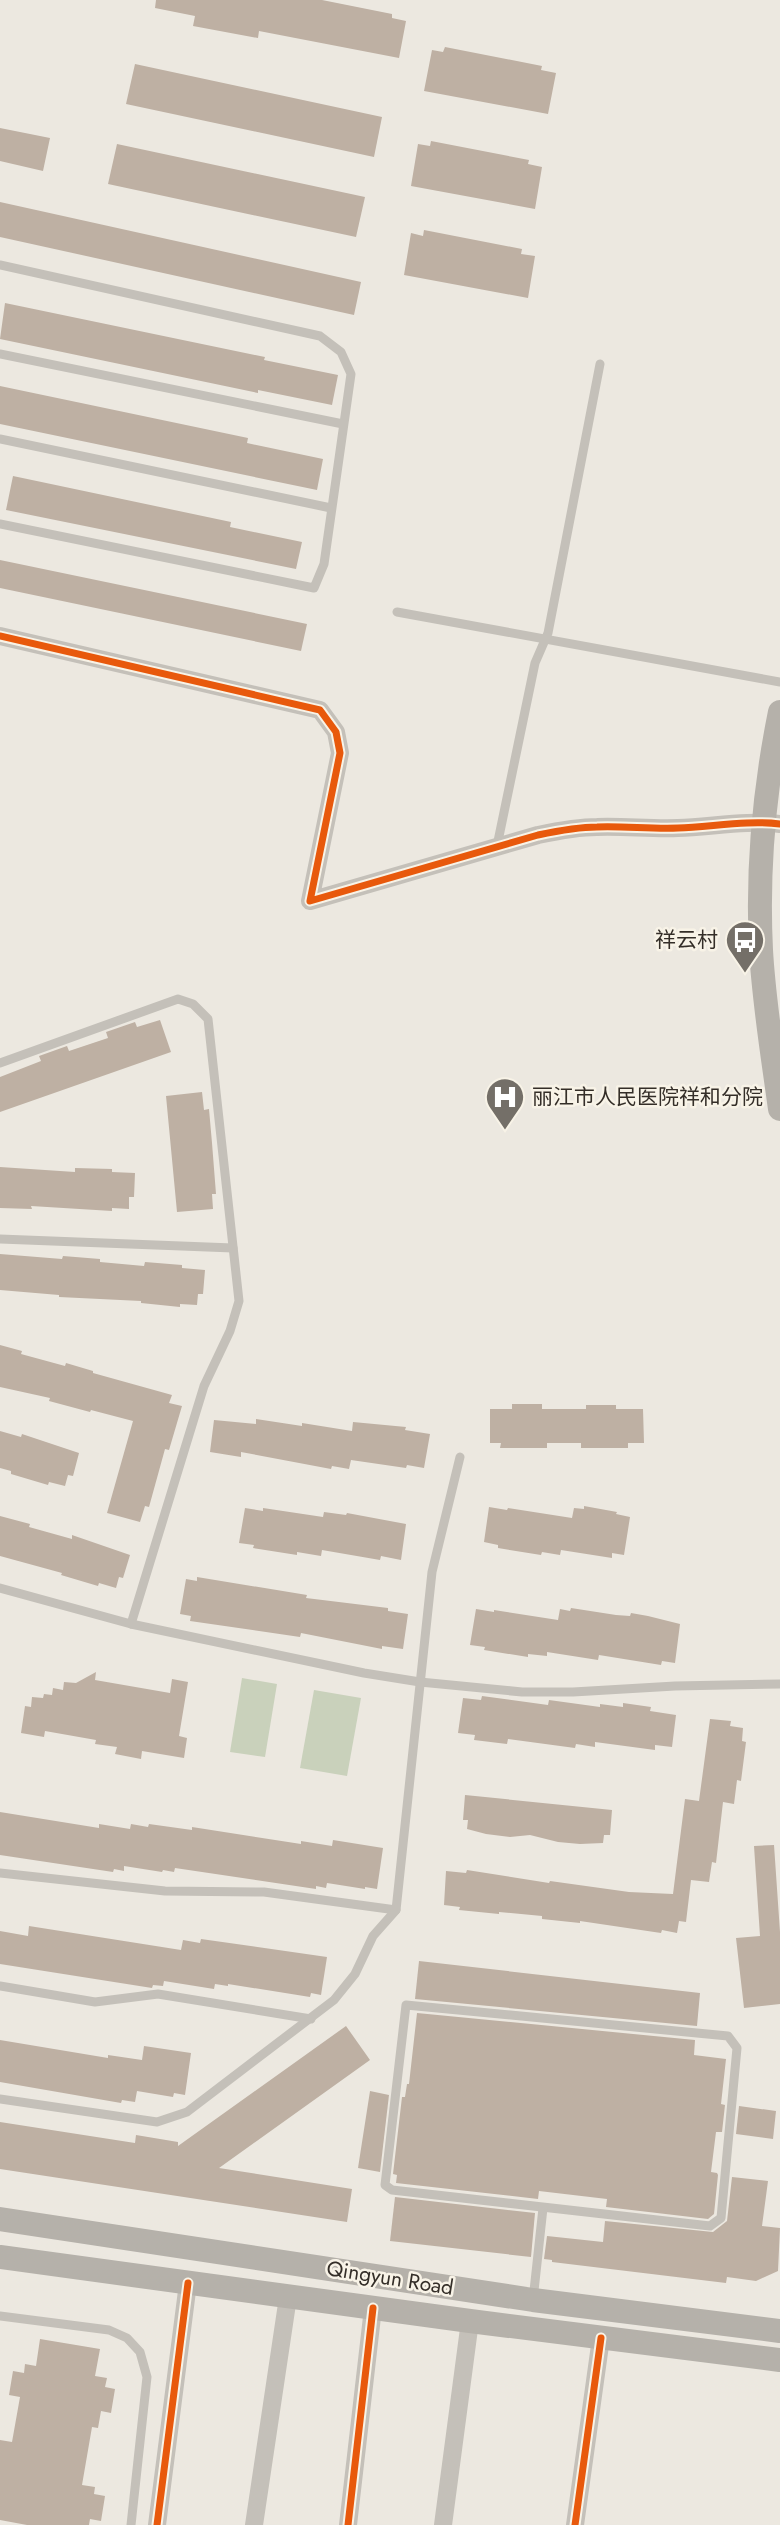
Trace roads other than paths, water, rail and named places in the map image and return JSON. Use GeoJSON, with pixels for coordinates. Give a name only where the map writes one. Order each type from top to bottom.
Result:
{"type":"FeatureCollection","features":[{"type":"Feature","properties":{"kind":"main road"},"geometry":{"type":"LineString","coordinates":[[780,712],[766,785],[772,823],[760,897],[761,951],[780,1109]]}},
{"type":"Feature","properties":{"kind":"main road","name":"Qingyun Road"},"geometry":{"type":"LineString","coordinates":[[0,2219],[533,2300],[780,2331]]}},
{"type":"Feature","properties":{"kind":"main road","name":"Qingyun Road"},"geometry":{"type":"LineString","coordinates":[[0,2257],[780,2360]]}},
{"type":"Feature","properties":{"kind":"street"},"geometry":{"type":"LineString","coordinates":[[0,636],[320,710],[336,732],[340,753],[310,901],[538,835],[594,827],[651,829],[772,823]]}},
{"type":"Feature","properties":{"kind":"street"},"geometry":{"type":"LineString","coordinates":[[157,2525],[188,2283]]}},
{"type":"Feature","properties":{"kind":"street"},"geometry":{"type":"LineString","coordinates":[[254,2525],[288,2297]]}},
{"type":"Feature","properties":{"kind":"street"},"geometry":{"type":"LineString","coordinates":[[348,2525],[373,2308]]}},
{"type":"Feature","properties":{"kind":"street"},"geometry":{"type":"LineString","coordinates":[[443,2525],[470,2321]]}},
{"type":"Feature","properties":{"kind":"street"},"geometry":{"type":"LineString","coordinates":[[575,2525],[601,2338]]}},
{"type":"Feature","properties":{"kind":"lane"},"geometry":{"type":"LineString","coordinates":[[0,267],[320,336],[341,352],[351,374],[324,564],[314,588],[0,524]]}},
{"type":"Feature","properties":{"kind":"lane"},"geometry":{"type":"LineString","coordinates":[[0,354],[343,424]]}},
{"type":"Feature","properties":{"kind":"lane"},"geometry":{"type":"LineString","coordinates":[[497,846],[535,663],[545,639],[600,364]]}},
{"type":"Feature","properties":{"kind":"lane"},"geometry":{"type":"LineString","coordinates":[[0,439],[331,508]]}},
{"type":"Feature","properties":{"kind":"lane"},"geometry":{"type":"LineString","coordinates":[[397,612],[780,682]]}},
{"type":"Feature","properties":{"kind":"lane"},"geometry":{"type":"LineString","coordinates":[[0,1063],[178,999],[199,1008],[208,1019],[239,1301],[204,1386],[131,1624]]}},
{"type":"Feature","properties":{"kind":"lane"},"geometry":{"type":"LineString","coordinates":[[0,1239],[233,1248]]}},
{"type":"Feature","properties":{"kind":"lane"},"geometry":{"type":"LineString","coordinates":[[0,2099],[157,2122],[187,2112],[311,2019],[345,1988],[366,1955],[373,1936],[396,1910],[432,1572],[460,1457]]}},
{"type":"Feature","properties":{"kind":"lane"},"geometry":{"type":"LineString","coordinates":[[0,1588],[131,1624],[364,1673],[420,1682],[484,1689],[573,1692],[780,1684]]}},
{"type":"Feature","properties":{"kind":"lane"},"geometry":{"type":"LineString","coordinates":[[0,1872],[165,1891],[264,1892],[396,1910]]}},
{"type":"Feature","properties":{"kind":"lane"},"geometry":{"type":"LineString","coordinates":[[0,1986],[95,2002],[158,1994],[311,2019]]}},
{"type":"Feature","properties":{"kind":"lane"},"geometry":{"type":"LineString","coordinates":[[406,2005],[728,2036],[737,2048],[721,2218],[710,2227],[543,2208],[392,2190],[385,2185],[406,2005]]}},
{"type":"Feature","properties":{"kind":"lane"},"geometry":{"type":"LineString","coordinates":[[533,2300],[543,2208]]}},
{"type":"Feature","properties":{"kind":"lane"},"geometry":{"type":"LineString","coordinates":[[0,2316],[109,2330],[127,2338],[140,2352],[148,2377],[131,2525]]}},
{"type":"Feature","properties":{"kind":"place","name":"祥云村"},"geometry":{"type":"Point","coordinates":[745,974]}},
{"type":"Feature","properties":{"kind":"place","name":"丽江市人民医院祥和分院"},"geometry":{"type":"Point","coordinates":[505,1131]}}]}
